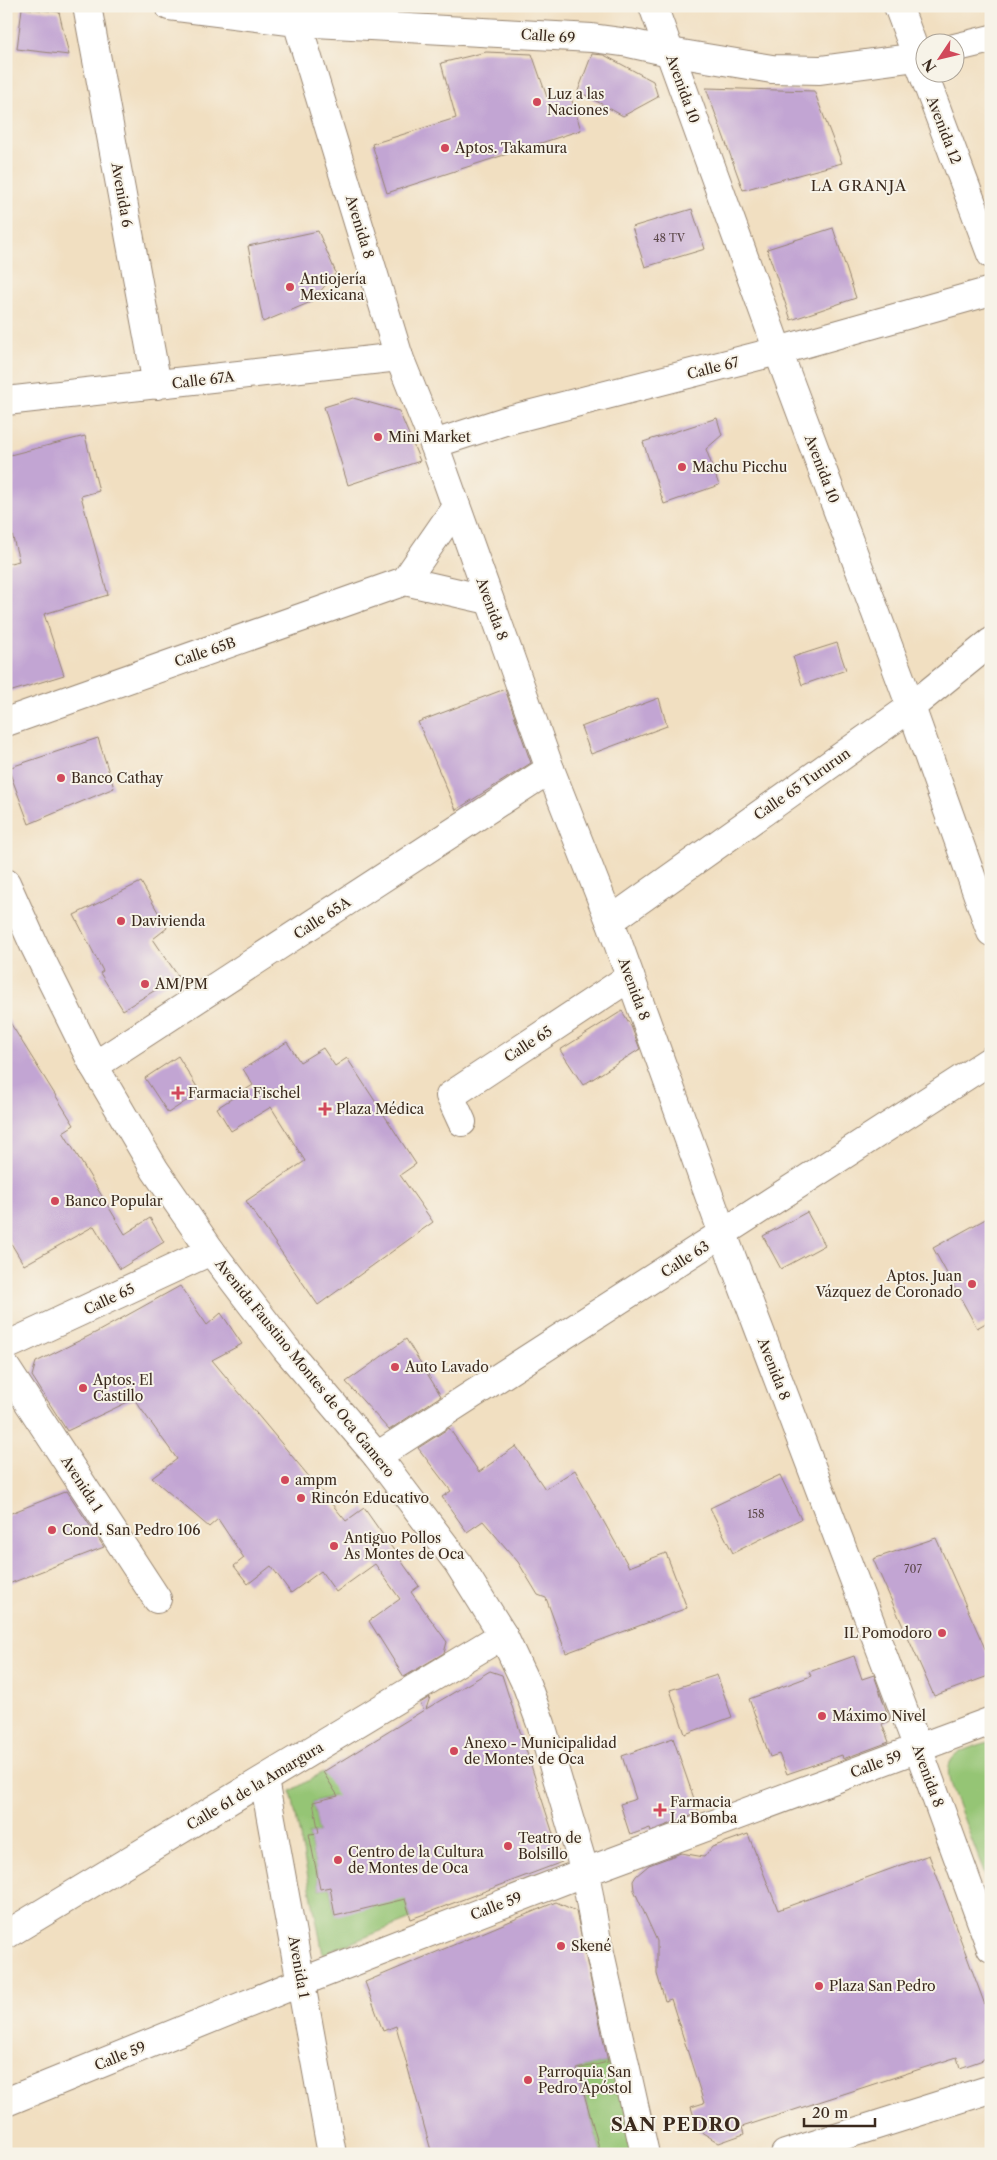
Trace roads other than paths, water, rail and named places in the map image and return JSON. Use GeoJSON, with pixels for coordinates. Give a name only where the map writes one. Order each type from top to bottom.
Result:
{"type":"FeatureCollection","features":[{"type":"Feature","properties":{"kind":"main road","name":"Avenida 6"},"geometry":{"type":"LineString","coordinates":[[87,6],[158,385]]}},
{"type":"Feature","properties":{"kind":"main road","name":"Calle 69"},"geometry":{"type":"LineString","coordinates":[[169,6],[295,14],[592,38],[772,69],[820,70],[914,58]]}},
{"type":"Feature","properties":{"kind":"main road","name":"Avenida 10"},"geometry":{"type":"LineString","coordinates":[[653,6],[778,351],[911,706],[991,932]]}},
{"type":"Feature","properties":{"kind":"main road","name":"Avenida 12"},"geometry":{"type":"LineString","coordinates":[[898,6],[914,41]]}},
{"type":"Feature","properties":{"kind":"main road","name":"Avenida 8"},"geometry":{"type":"LineString","coordinates":[[295,14],[399,357],[434,444],[550,769],[610,921],[723,1234],[918,1748],[991,1948]]}},
{"type":"Feature","properties":{"kind":"main road"},"geometry":{"type":"LineString","coordinates":[[964,46],[991,39]]}},
{"type":"Feature","properties":{"kind":"main road","name":"Avenida 12"},"geometry":{"type":"LineString","coordinates":[[930,82],[991,254]]}},
{"type":"Feature","properties":{"kind":"main road","name":"Calle 67"},"geometry":{"type":"LineString","coordinates":[[434,444],[504,422],[778,351],[991,290]]}},
{"type":"Feature","properties":{"kind":"main road","name":"Calle 67A"},"geometry":{"type":"LineString","coordinates":[[6,402],[399,357]]}},
{"type":"Feature","properties":{"kind":"main road"},"geometry":{"type":"LineString","coordinates":[[456,507],[405,581],[489,600]]}},
{"type":"Feature","properties":{"kind":"main road","name":"Calle 65B"},"geometry":{"type":"LineString","coordinates":[[6,722],[405,581]]}},
{"type":"Feature","properties":{"kind":"main road","name":"Calle 65 Tururun"},"geometry":{"type":"LineString","coordinates":[[610,921],[911,706],[991,642]]}},
{"type":"Feature","properties":{"kind":"main road","name":"Calle 65A"},"geometry":{"type":"LineString","coordinates":[[94,1066],[550,769]]}},
{"type":"Feature","properties":{"kind":"main road","name":"Avenida Faustino Montes de Oca Gamero"},"geometry":{"type":"LineString","coordinates":[[6,883],[34,946],[94,1066],[155,1170],[211,1251],[286,1349],[377,1456],[458,1563],[503,1635],[527,1686],[541,1724],[585,1872],[596,1935],[645,2154]]}},
{"type":"Feature","properties":{"kind":"main road","name":"Calle 65"},"geometry":{"type":"LineString","coordinates":[[462,1122],[450,1096],[630,977]]}},
{"type":"Feature","properties":{"kind":"main road","name":"Calle 63"},"geometry":{"type":"LineString","coordinates":[[377,1456],[991,1060]]}},
{"type":"Feature","properties":{"kind":"main road","name":"Calle 65"},"geometry":{"type":"LineString","coordinates":[[6,1346],[211,1251]]}},
{"type":"Feature","properties":{"kind":"main road","name":"Avenida 1"},"geometry":{"type":"LineString","coordinates":[[6,1368],[157,1599]]}},
{"type":"Feature","properties":{"kind":"main road","name":"Calle 61 de la Amargura"},"geometry":{"type":"LineString","coordinates":[[6,1935],[503,1635]]}},
{"type":"Feature","properties":{"kind":"main road","name":"Calle 59"},"geometry":{"type":"LineString","coordinates":[[6,2102],[302,1982],[585,1872],[991,1721]]}},
{"type":"Feature","properties":{"kind":"main road","name":"Avenida 1"},"geometry":{"type":"LineString","coordinates":[[264,1780],[332,2154]]}},
{"type":"Feature","properties":{"kind":"main road"},"geometry":{"type":"LineString","coordinates":[[785,2154],[991,2089]]}},
{"type":"Feature","properties":{"kind":"place","name":"Luz a las Naciones"},"geometry":{"type":"Point","coordinates":[537,102]}},
{"type":"Feature","properties":{"kind":"place","name":"Aptos. Takamura"},"geometry":{"type":"Point","coordinates":[445,148]}},
{"type":"Feature","properties":{"kind":"place","name":"Antiojería Mexicana"},"geometry":{"type":"Point","coordinates":[290,287]}},
{"type":"Feature","properties":{"kind":"place","name":"Mini Market"},"geometry":{"type":"Point","coordinates":[378,437]}},
{"type":"Feature","properties":{"kind":"place","name":"Machu Picchu"},"geometry":{"type":"Point","coordinates":[682,467]}},
{"type":"Feature","properties":{"kind":"place","name":"Banco Cathay"},"geometry":{"type":"Point","coordinates":[61,778]}},
{"type":"Feature","properties":{"kind":"place","name":"Davivienda"},"geometry":{"type":"Point","coordinates":[121,921]}},
{"type":"Feature","properties":{"kind":"place","name":"AM/PM"},"geometry":{"type":"Point","coordinates":[145,984]}},
{"type":"Feature","properties":{"kind":"place","name":"Farmacia Fischel"},"geometry":{"type":"Point","coordinates":[178,1093]}},
{"type":"Feature","properties":{"kind":"place","name":"Plaza Médica"},"geometry":{"type":"Point","coordinates":[325,1109]}},
{"type":"Feature","properties":{"kind":"place","name":"Banco Popular"},"geometry":{"type":"Point","coordinates":[55,1201]}},
{"type":"Feature","properties":{"kind":"place","name":"Aptos. Juan Vázquez de Coronado"},"geometry":{"type":"Point","coordinates":[972,1284]}},
{"type":"Feature","properties":{"kind":"place","name":"Auto Lavado"},"geometry":{"type":"Point","coordinates":[395,1367]}},
{"type":"Feature","properties":{"kind":"place","name":"Aptos. El Castillo"},"geometry":{"type":"Point","coordinates":[83,1388]}},
{"type":"Feature","properties":{"kind":"place","name":"ampm"},"geometry":{"type":"Point","coordinates":[285,1480]}},
{"type":"Feature","properties":{"kind":"place","name":"Rincón Educativo"},"geometry":{"type":"Point","coordinates":[301,1498]}},
{"type":"Feature","properties":{"kind":"place","name":"Cond. San Pedro 106"},"geometry":{"type":"Point","coordinates":[52,1530]}},
{"type":"Feature","properties":{"kind":"place","name":"Antiguo Pollos As Montes de Oca"},"geometry":{"type":"Point","coordinates":[334,1546]}},
{"type":"Feature","properties":{"kind":"place","name":"IL Pomodoro"},"geometry":{"type":"Point","coordinates":[942,1633]}},
{"type":"Feature","properties":{"kind":"place","name":"Máximo Nivel"},"geometry":{"type":"Point","coordinates":[822,1716]}},
{"type":"Feature","properties":{"kind":"place","name":"Anexo - Municipalidad de Montes de Oca"},"geometry":{"type":"Point","coordinates":[454,1751]}},
{"type":"Feature","properties":{"kind":"place","name":"Farmacia La Bomba"},"geometry":{"type":"Point","coordinates":[660,1810]}},
{"type":"Feature","properties":{"kind":"place","name":"Teatro de Bolsillo"},"geometry":{"type":"Point","coordinates":[508,1846]}},
{"type":"Feature","properties":{"kind":"place","name":"Centro de la Cultura de Montes de Oca"},"geometry":{"type":"Point","coordinates":[338,1860]}},
{"type":"Feature","properties":{"kind":"place","name":"Skené"},"geometry":{"type":"Point","coordinates":[561,1946]}},
{"type":"Feature","properties":{"kind":"place","name":"Plaza San Pedro"},"geometry":{"type":"Point","coordinates":[819,1986]}},
{"type":"Feature","properties":{"kind":"place","name":"Parroquia San Pedro Apóstol"},"geometry":{"type":"Point","coordinates":[528,2080]}},
{"type":"Feature","properties":{"kind":"district","name":"LA GRANJA"},"geometry":{"type":"Point","coordinates":[859,186]}},
{"type":"Feature","properties":{"kind":"district","name":"SAN PEDRO"},"geometry":{"type":"Point","coordinates":[676,2124]}}]}
